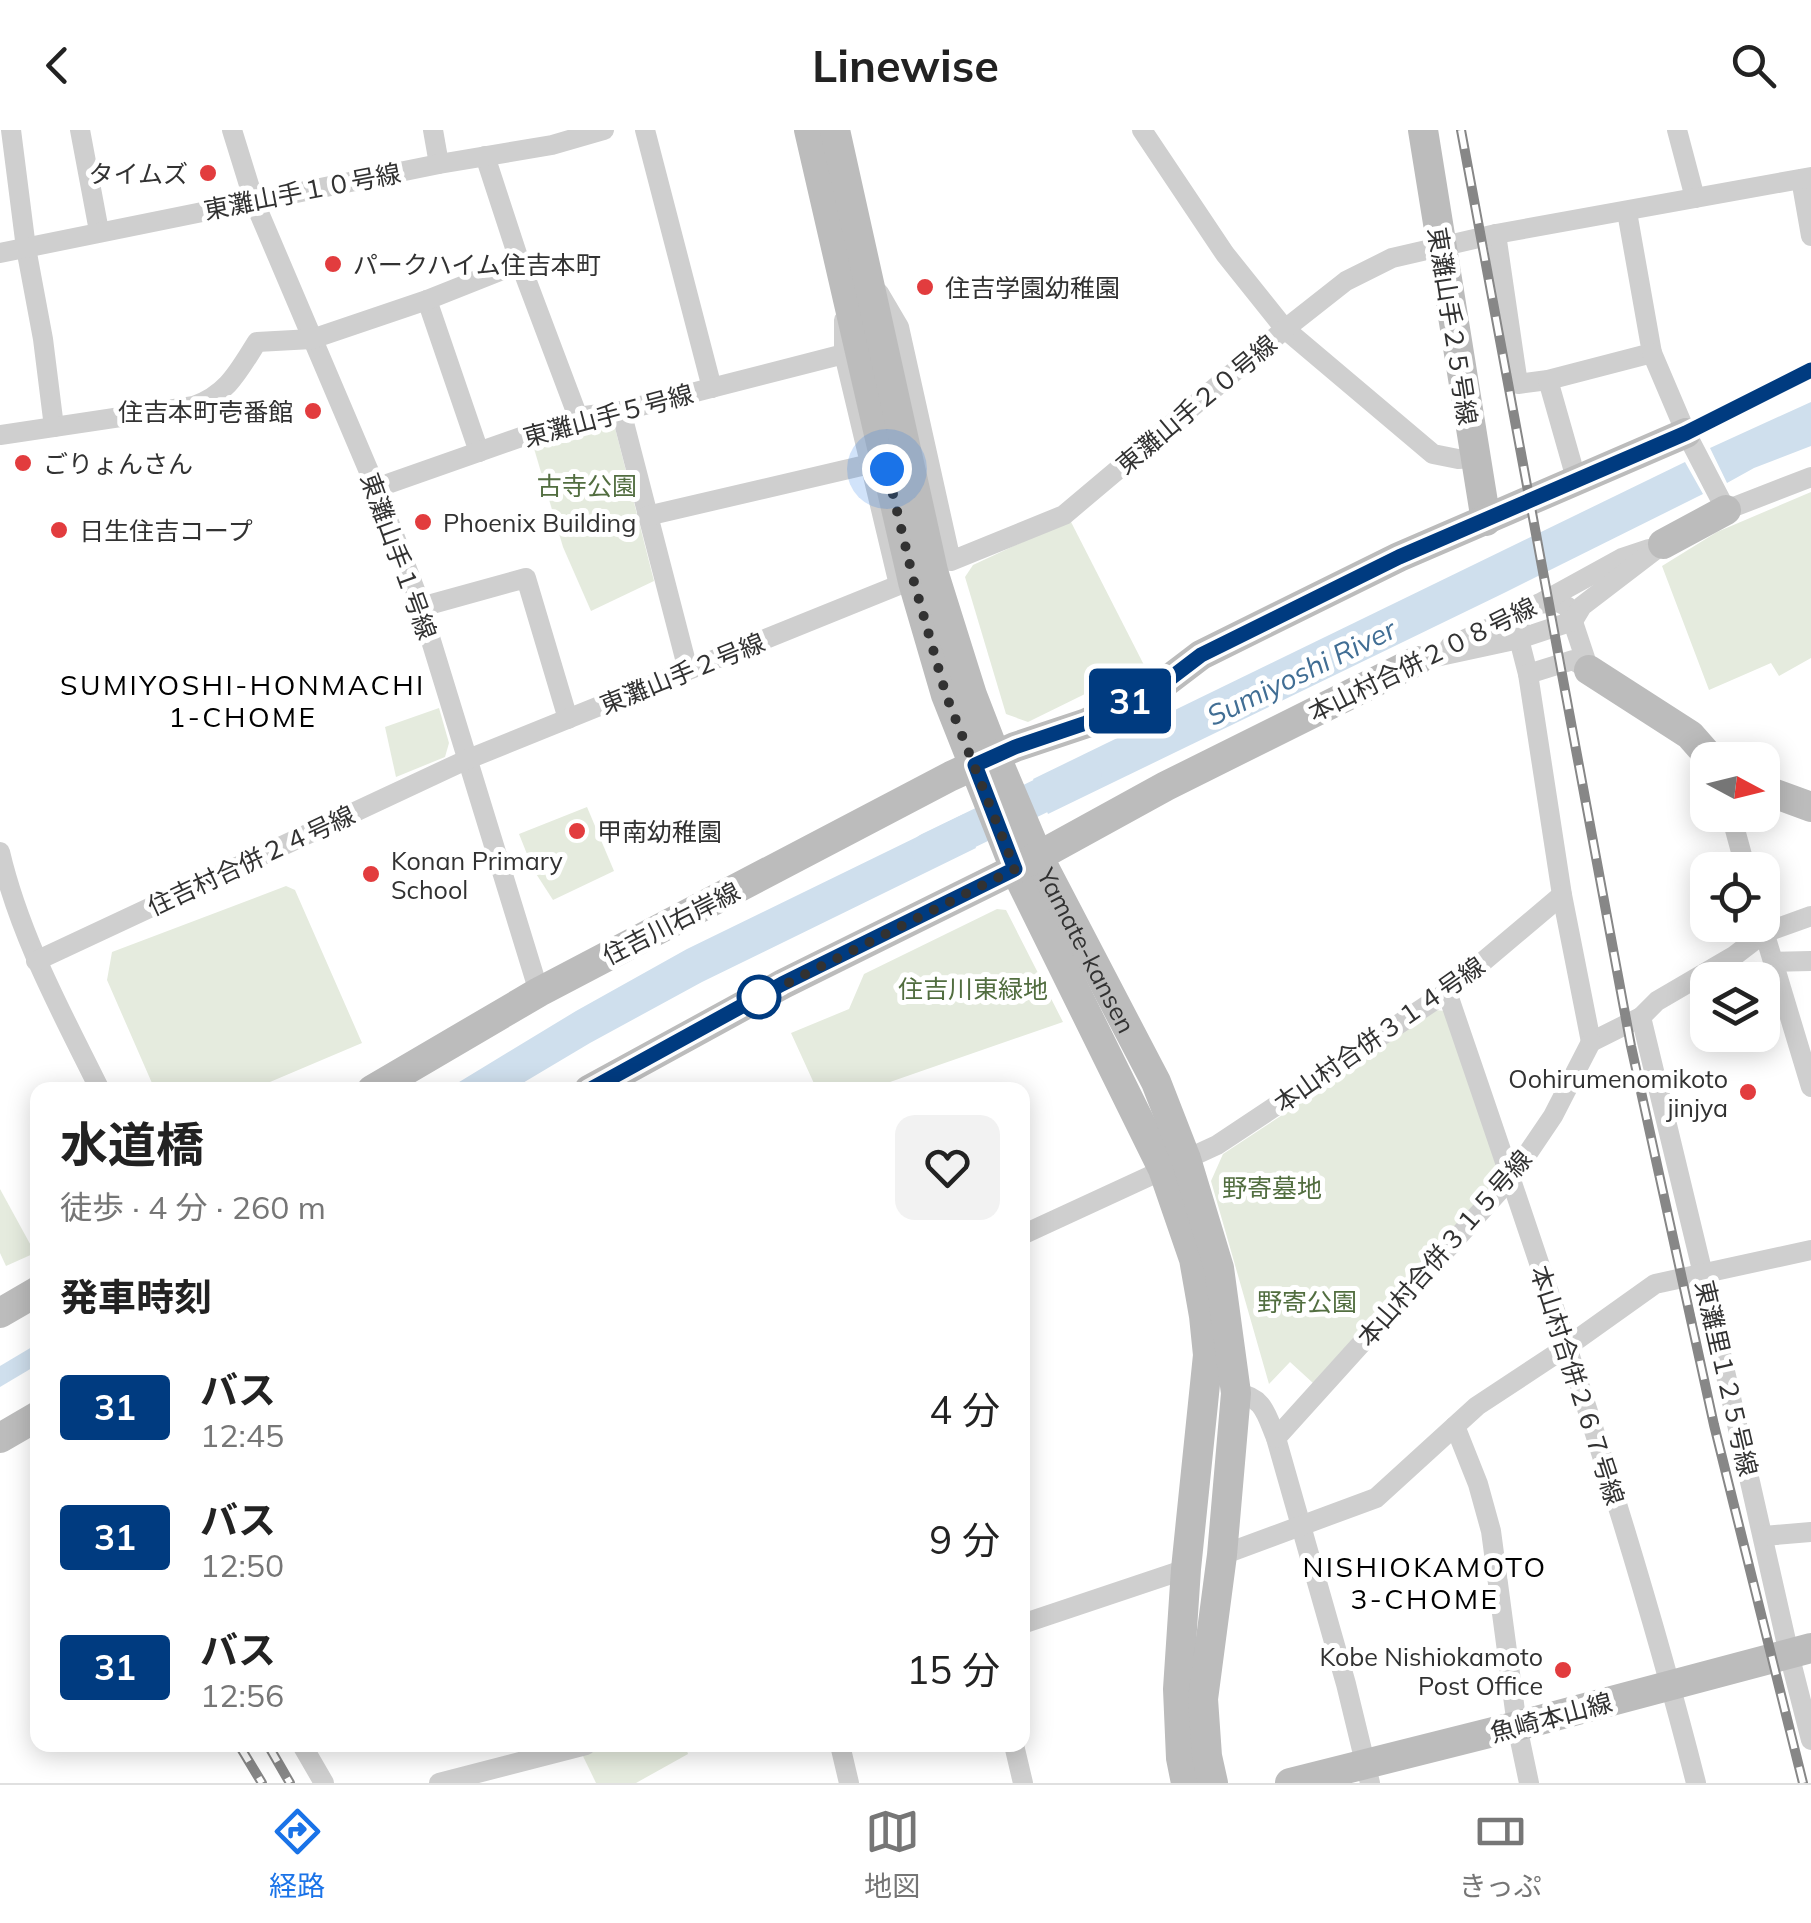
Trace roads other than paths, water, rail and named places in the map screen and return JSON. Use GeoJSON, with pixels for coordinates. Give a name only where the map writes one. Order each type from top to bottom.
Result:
{"type":"FeatureCollection","features":[{"type":"Feature","properties":{"kind":"street"},"geometry":{"type":"LineString","coordinates":[[11,130],[8,178],[43,340],[54,427]]}},
{"type":"Feature","properties":{"kind":"street"},"geometry":{"type":"LineString","coordinates":[[80,130],[99,231]]}},
{"type":"Feature","properties":{"kind":"street","name":"東灘山手１号線"},"geometry":{"type":"LineString","coordinates":[[232,130],[254,201],[376,488],[421,607],[539,992]]}},
{"type":"Feature","properties":{"kind":"street"},"geometry":{"type":"LineString","coordinates":[[433,130],[439,164]]}},
{"type":"Feature","properties":{"kind":"street","name":"東灘山手１０号線"},"geometry":{"type":"LineString","coordinates":[[0,253],[439,164],[552,145],[604,130]]}},
{"type":"Feature","properties":{"kind":"street"},"geometry":{"type":"LineString","coordinates":[[645,130],[712,388]]}},
{"type":"Feature","properties":{"kind":"street","name":"Yamate-kansen"},"geometry":{"type":"LineString","coordinates":[[808,130],[856,278],[973,730],[1027,862],[1175,1164],[1219,1268],[1236,1393],[1222,1555],[1203,1698],[1213,1783]]}},
{"type":"Feature","properties":{"kind":"street","name":"Yamate-kansen"},"geometry":{"type":"LineString","coordinates":[[835,130],[856,278]]}},
{"type":"Feature","properties":{"kind":"street"},"geometry":{"type":"LineString","coordinates":[[1142,130],[1225,254],[1285,329],[1434,454],[1474,458]]}},
{"type":"Feature","properties":{"kind":"street","name":"東灘山手２５号線"},"geometry":{"type":"LineString","coordinates":[[1424,130],[1486,521]]}},
{"type":"Feature","properties":{"kind":"street"},"geometry":{"type":"LineString","coordinates":[[1677,130],[1695,198]]}},
{"type":"Feature","properties":{"kind":"street"},"geometry":{"type":"LineString","coordinates":[[485,156],[578,417]]}},
{"type":"Feature","properties":{"kind":"street"},"geometry":{"type":"LineString","coordinates":[[1806,178],[1811,236]]}},
{"type":"Feature","properties":{"kind":"street","name":"東灘山手２０号線"},"geometry":{"type":"LineString","coordinates":[[856,278],[899,327],[952,561],[1064,515],[1346,281],[1392,258],[1496,234],[1806,178]]}},
{"type":"Feature","properties":{"kind":"street"},"geometry":{"type":"LineString","coordinates":[[1627,212],[1652,353],[1688,437],[1724,506]]}},
{"type":"Feature","properties":{"kind":"street"},"geometry":{"type":"LineString","coordinates":[[1496,234],[1518,384],[1652,353]]}},
{"type":"Feature","properties":{"kind":"street"},"geometry":{"type":"LineString","coordinates":[[0,435],[194,406],[213,399],[233,380],[257,342],[312,339],[520,263]]}},
{"type":"Feature","properties":{"kind":"street"},"geometry":{"type":"LineString","coordinates":[[647,516],[870,464],[844,354],[856,278]]}},
{"type":"Feature","properties":{"kind":"street"},"geometry":{"type":"LineString","coordinates":[[427,300],[479,452]]}},
{"type":"Feature","properties":{"kind":"street","name":"東灘山手５号線"},"geometry":{"type":"LineString","coordinates":[[376,488],[578,417],[621,411],[844,354]]}},
{"type":"Feature","properties":{"kind":"street"},"geometry":{"type":"LineString","coordinates":[[1688,437],[1811,370]]}},
{"type":"Feature","properties":{"kind":"street"},"geometry":{"type":"LineString","coordinates":[[1548,380],[1577,482]]}},
{"type":"Feature","properties":{"kind":"street"},"geometry":{"type":"LineString","coordinates":[[621,411],[688,670]]}},
{"type":"Feature","properties":{"kind":"street","name":"住吉川右岸線"},"geometry":{"type":"LineString","coordinates":[[386,1082],[539,992],[989,771],[1015,747],[1101,716],[1159,687],[1201,655],[1399,557],[1688,437]]}},
{"type":"Feature","properties":{"kind":"street","name":"東灘山手２号線"},"geometry":{"type":"LineString","coordinates":[[466,760],[899,586],[870,464]]}},
{"type":"Feature","properties":{"kind":"street","name":"本山村合併２０８号線"},"geometry":{"type":"LineString","coordinates":[[604,1082],[782,984],[1027,862],[1166,786],[1622,558],[1663,544],[1724,506],[1811,476]]}},
{"type":"Feature","properties":{"kind":"street"},"geometry":{"type":"LineString","coordinates":[[1417,661],[1519,639],[1573,620],[1582,606],[1663,544]]}},
{"type":"Feature","properties":{"kind":"street"},"geometry":{"type":"LineString","coordinates":[[421,607],[526,578],[568,719]]}},
{"type":"Feature","properties":{"kind":"street"},"geometry":{"type":"LineString","coordinates":[[1588,670],[1568,607],[1558,602],[1526,609],[1519,639],[1591,1042],[1641,1017],[1657,1000],[1734,956],[1749,942]]}},
{"type":"Feature","properties":{"kind":"street"},"geometry":{"type":"LineString","coordinates":[[1528,674],[1573,660],[1696,742]]}},
{"type":"Feature","properties":{"kind":"street","name":"住吉村合併２４号線"},"geometry":{"type":"LineString","coordinates":[[36,961],[466,760]]}},
{"type":"Feature","properties":{"kind":"street"},"geometry":{"type":"LineString","coordinates":[[1780,796],[1811,808]]}},
{"type":"Feature","properties":{"kind":"street"},"geometry":{"type":"LineString","coordinates":[[0,852],[6,880],[36,961],[96,1082]]}},
{"type":"Feature","properties":{"kind":"street","name":"本山村合併３１４号線"},"geometry":{"type":"LineString","coordinates":[[1030,1231],[1218,1145],[1447,992],[1562,896]]}},
{"type":"Feature","properties":{"kind":"street"},"geometry":{"type":"LineString","coordinates":[[1780,924],[1811,916]]}},
{"type":"Feature","properties":{"kind":"street"},"geometry":{"type":"LineString","coordinates":[[1767,942],[1773,962],[1811,961]]}},
{"type":"Feature","properties":{"kind":"street"},"geometry":{"type":"LineString","coordinates":[[1780,985],[1811,1087]]}},
{"type":"Feature","properties":{"kind":"street","name":"本山村合併２６７号線"},"geometry":{"type":"LineString","coordinates":[[1447,992],[1568,1346],[1671,1684],[1696,1783]]}},
{"type":"Feature","properties":{"kind":"street","name":"東灘里１２５号線"},"geometry":{"type":"LineString","coordinates":[[1641,1017],[1764,1536],[1800,1651],[1811,1740]]}},
{"type":"Feature","properties":{"kind":"street","name":"本山村合併３１５号線"},"geometry":{"type":"LineString","coordinates":[[1276,1438],[1511,1178],[1553,1116],[1591,1042]]}},
{"type":"Feature","properties":{"kind":"street","name":"Yamate-kansen"},"geometry":{"type":"LineString","coordinates":[[1175,1164],[1208,1355],[1178,1689],[1186,1783]]}},
{"type":"Feature","properties":{"kind":"street"},"geometry":{"type":"LineString","coordinates":[[1222,1555],[1376,1498],[1477,1406],[1655,1284],[1811,1250]]}},
{"type":"Feature","properties":{"kind":"street"},"geometry":{"type":"LineString","coordinates":[[0,1313],[30,1296]]}},
{"type":"Feature","properties":{"kind":"street"},"geometry":{"type":"LineString","coordinates":[[1236,1393],[1251,1395],[1263,1407],[1276,1438],[1368,1773]]}},
{"type":"Feature","properties":{"kind":"street"},"geometry":{"type":"LineString","coordinates":[[0,1438],[30,1421]]}},
{"type":"Feature","properties":{"kind":"street"},"geometry":{"type":"LineString","coordinates":[[1456,1426],[1491,1531],[1528,1783]]}},
{"type":"Feature","properties":{"kind":"street"},"geometry":{"type":"LineString","coordinates":[[1764,1536],[1811,1532]]}},
{"type":"Feature","properties":{"kind":"street"},"geometry":{"type":"LineString","coordinates":[[1030,1621],[1186,1570]]}},
{"type":"Feature","properties":{"kind":"street","name":"魚崎本山線"},"geometry":{"type":"LineString","coordinates":[[1290,1783],[1368,1773],[1517,1726],[1800,1651]]}},
{"type":"Feature","properties":{"kind":"street"},"geometry":{"type":"LineString","coordinates":[[306,1752],[324,1783]]}},
{"type":"Feature","properties":{"kind":"street"},"geometry":{"type":"LineString","coordinates":[[438,1783],[498,1776],[566,1752]]}},
{"type":"Feature","properties":{"kind":"street"},"geometry":{"type":"LineString","coordinates":[[842,1752],[849,1783]]}},
{"type":"Feature","properties":{"kind":"street"},"geometry":{"type":"LineString","coordinates":[[1016,1752],[1023,1783]]}},
{"type":"Feature","properties":{"kind":"water"},"geometry":{"type":"Polygon","coordinates":[[[1811,402],[1811,446],[1727,483],[1710,448],[1811,402]]]}},
{"type":"Feature","properties":{"kind":"water"},"geometry":{"type":"Polygon","coordinates":[[[1685,462],[1703,494],[1048,814],[1033,779],[1685,462]]]}},
{"type":"Feature","properties":{"kind":"water"},"geometry":{"type":"Polygon","coordinates":[[[964,814],[976,848],[702,982],[524,1082],[459,1082],[687,949],[964,814]]]}},
{"type":"Feature","properties":{"kind":"water"},"geometry":{"type":"Polygon","coordinates":[[[30,1348],[30,1369],[0,1387],[0,1366],[30,1348]]]}},
{"type":"Feature","properties":{"kind":"waterway","name":"Sumiyoshi River"},"geometry":{"type":"LineString","coordinates":[[929,850],[1084,775]]}},
{"type":"Feature","properties":{"kind":"railway"},"geometry":{"type":"LineString","coordinates":[[1461,130],[1631,1046],[1714,1425],[1803,1783]]}},
{"type":"Feature","properties":{"kind":"railway"},"geometry":{"type":"LineString","coordinates":[[243,1752],[262,1783]]}},
{"type":"Feature","properties":{"kind":"railway"},"geometry":{"type":"LineString","coordinates":[[272,1752],[290,1783]]}},
{"type":"Feature","properties":{"kind":"place","name":"タイムズ"},"geometry":{"type":"Point","coordinates":[208,173]}},
{"type":"Feature","properties":{"kind":"place","name":"パークハイム住吉本町"},"geometry":{"type":"Point","coordinates":[333,264]}},
{"type":"Feature","properties":{"kind":"place","name":"住吉学園幼稚園"},"geometry":{"type":"Point","coordinates":[925,287]}},
{"type":"Feature","properties":{"kind":"place","name":"住吉本町壱番館"},"geometry":{"type":"Point","coordinates":[313,411]}},
{"type":"Feature","properties":{"kind":"place","name":"ごりょんさん"},"geometry":{"type":"Point","coordinates":[23,463]}},
{"type":"Feature","properties":{"kind":"place","name":"Phoenix Building"},"geometry":{"type":"Point","coordinates":[423,522]}},
{"type":"Feature","properties":{"kind":"place","name":"日生住吉コープ"},"geometry":{"type":"Point","coordinates":[59,530]}},
{"type":"Feature","properties":{"kind":"place","name":"甲南幼稚園"},"geometry":{"type":"Point","coordinates":[577,831]}},
{"type":"Feature","properties":{"kind":"place","name":"Konan Primary School"},"geometry":{"type":"Point","coordinates":[371,874]}},
{"type":"Feature","properties":{"kind":"place","name":"Oohirumenomikoto jinjya"},"geometry":{"type":"Point","coordinates":[1748,1092]}},
{"type":"Feature","properties":{"kind":"place","name":"Kobe Nishiokamoto Post Office"},"geometry":{"type":"Point","coordinates":[1563,1670]}},
{"type":"Feature","properties":{"kind":"district","name":"SUMIYOSHI-HONMACHI 1-CHOME"},"geometry":{"type":"Point","coordinates":[243,700]}},
{"type":"Feature","properties":{"kind":"district","name":"NISHIOKAMOTO 3-CHOME"},"geometry":{"type":"Point","coordinates":[1425,1582]}},
{"type":"Feature","properties":{"kind":"park label","name":"古寺公園"},"geometry":{"type":"Point","coordinates":[587,485]}},
{"type":"Feature","properties":{"kind":"park label","name":"住吉川東緑地"},"geometry":{"type":"Point","coordinates":[973,988]}},
{"type":"Feature","properties":{"kind":"park label","name":"野寄墓地"},"geometry":{"type":"Point","coordinates":[1272,1187]}},
{"type":"Feature","properties":{"kind":"park label","name":"野寄公園"},"geometry":{"type":"Point","coordinates":[1307,1301]}}]}
